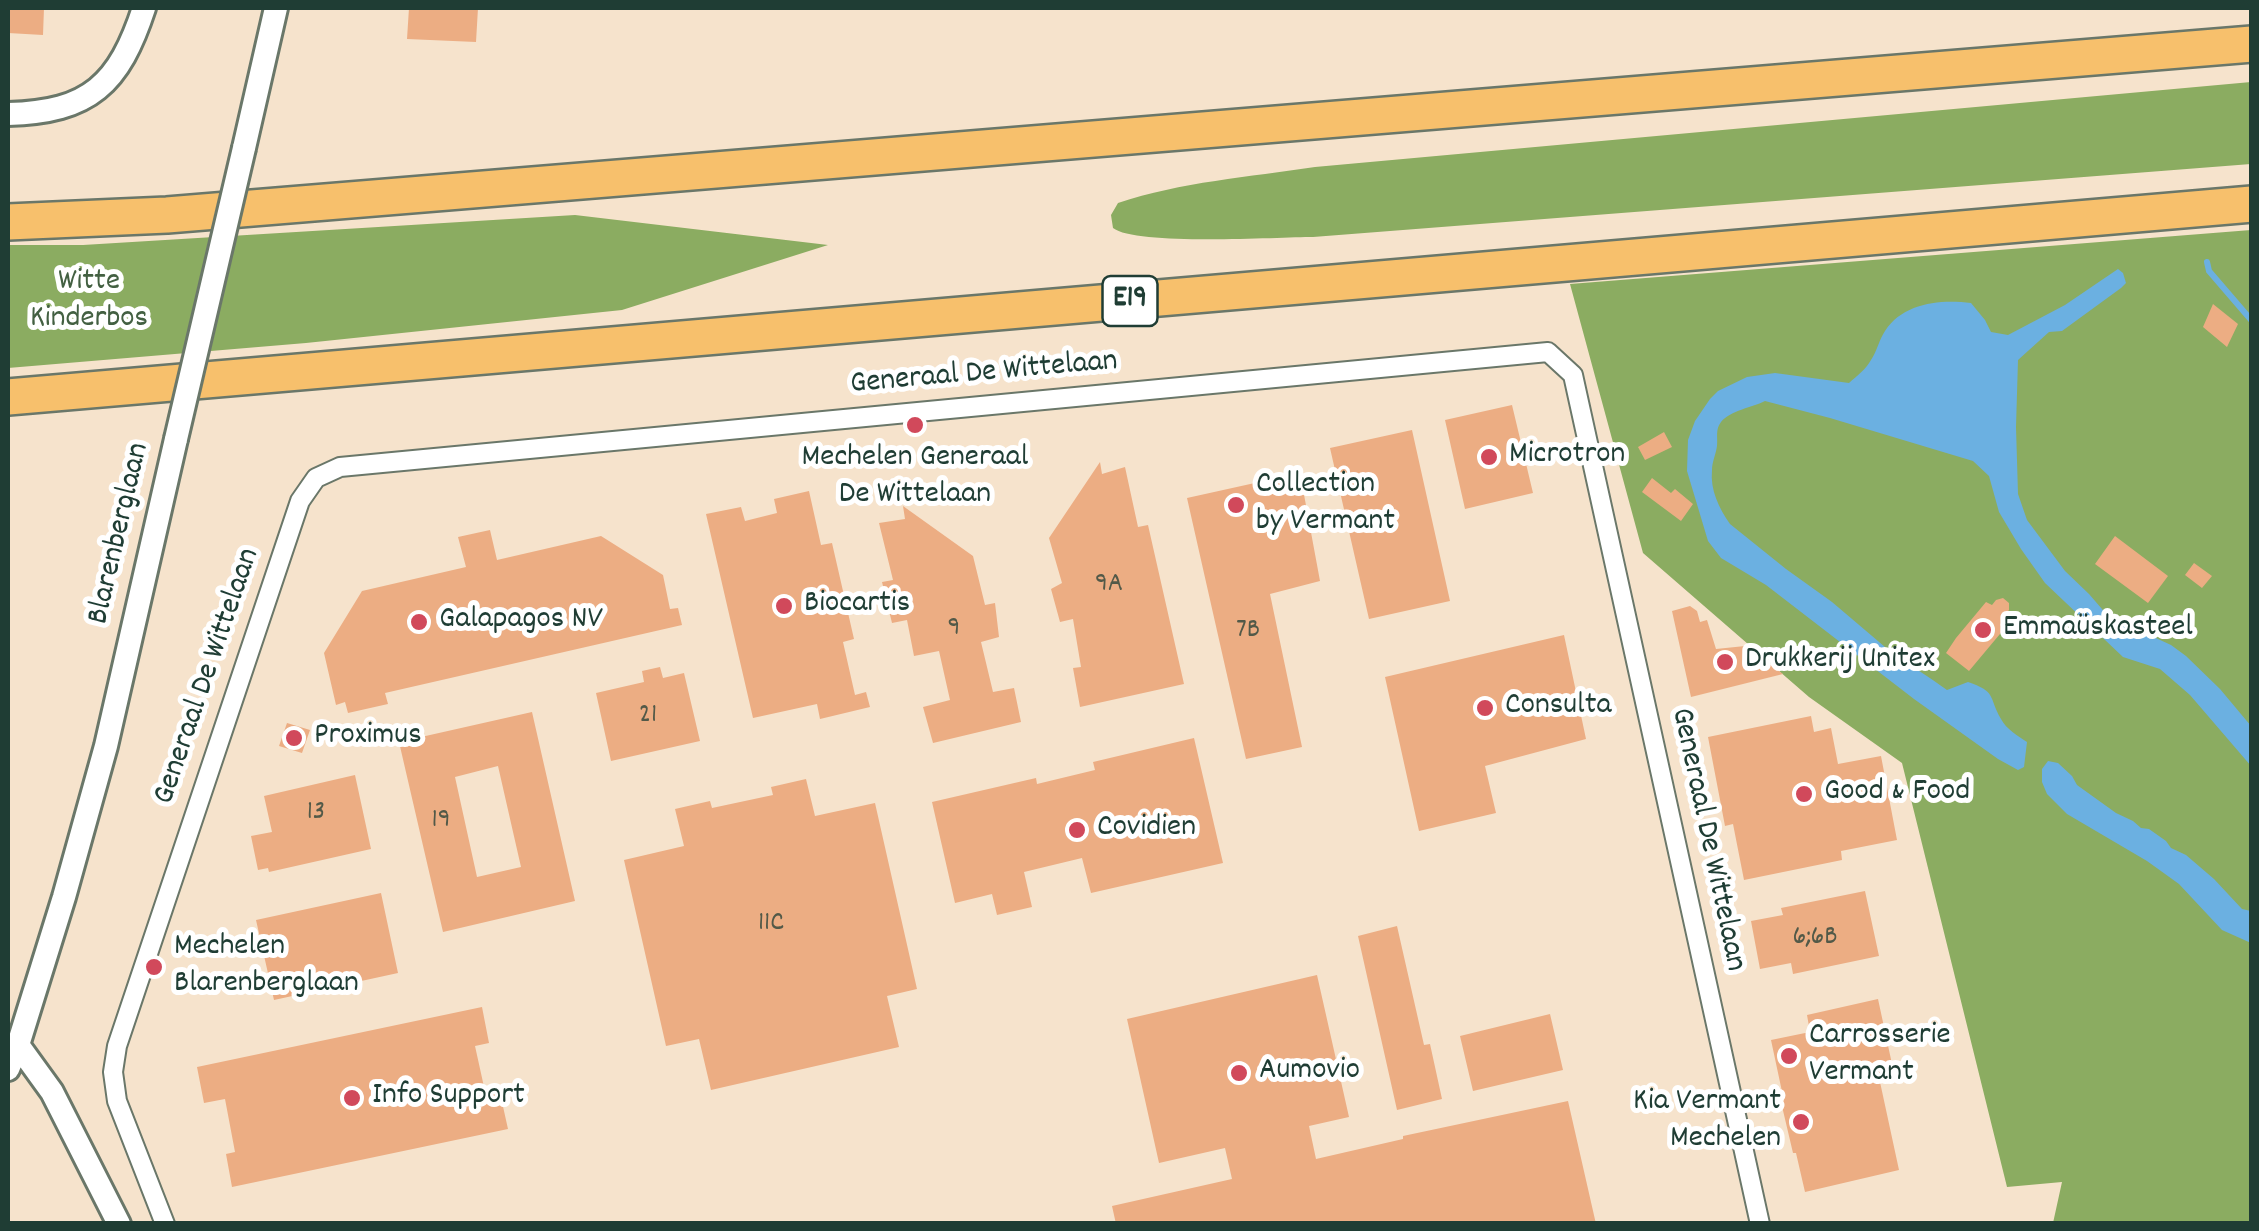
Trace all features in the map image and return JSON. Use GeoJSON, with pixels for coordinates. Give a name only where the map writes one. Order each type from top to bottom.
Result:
{"type":"FeatureCollection","features":[{"type":"Feature","properties":{"kind":"highway"},"geometry":{"type":"LineString","coordinates":[[8,222],[186,214],[2252,44]]}},
{"type":"Feature","properties":{"kind":"highway","name":"E19"},"geometry":{"type":"LineString","coordinates":[[8,397],[2252,204]]}},
{"type":"Feature","properties":{"kind":"street"},"geometry":{"type":"LineString","coordinates":[[8,114],[57,110],[101,85],[126,56],[144,8]]}},
{"type":"Feature","properties":{"kind":"street","name":"Blarenberglaan"},"geometry":{"type":"LineString","coordinates":[[8,1069],[64,897],[106,746],[276,8]]}},
{"type":"Feature","properties":{"kind":"street","name":"Generaal De Wittelaan"},"geometry":{"type":"LineString","coordinates":[[165,1224],[117,1101],[113,1072],[116,1046],[300,501],[316,478],[340,467],[1548,352],[1572,375],[1760,1224]]}},
{"type":"Feature","properties":{"kind":"street"},"geometry":{"type":"LineString","coordinates":[[18,1045],[52,1092],[120,1224]]}},
{"type":"Feature","properties":{"kind":"green space"},"geometry":{"type":"Polygon","coordinates":[[[2251,82],[2251,164],[1313,237],[1149,237],[1113,228],[1111,215],[1118,203],[1166,190],[1315,167],[2251,82]]]}},
{"type":"Feature","properties":{"kind":"green space","name":"Witte Kinderbos"},"geometry":{"type":"Polygon","coordinates":[[[575,215],[828,245],[622,310],[306,343],[8,368],[8,245],[83,245],[575,215]]]}},
{"type":"Feature","properties":{"kind":"green space"},"geometry":{"type":"Polygon","coordinates":[[[2251,230],[2251,1223],[2053,1223],[2062,1182],[2007,1187],[1902,763],[1809,697],[1643,553],[1570,284],[2251,230]]]}},
{"type":"Feature","properties":{"kind":"water"},"geometry":{"type":"Polygon","coordinates":[[[2118,269],[2126,283],[2121,288],[2062,331],[2049,332],[2018,360],[2018,494],[2027,520],[2065,571],[2108,616],[2171,645],[2220,689],[2251,726],[2251,766],[2190,695],[2160,669],[2123,657],[2045,583],[1999,512],[1989,476],[1973,461],[1765,401],[1721,422],[1712,485],[1730,524],[1832,602],[1885,647],[1887,657],[1911,666],[1947,690],[1968,682],[1988,692],[2003,723],[2027,742],[2024,767],[2018,770],[1914,699],[1766,585],[1721,558],[1708,541],[1687,471],[1688,440],[1695,421],[1718,391],[1747,377],[1775,373],[1849,383],[1869,363],[1893,322],[1912,309],[1935,303],[1971,303],[1991,332],[2008,335],[2065,305],[2118,269]]]}},
{"type":"Feature","properties":{"kind":"water"},"geometry":{"type":"Polygon","coordinates":[[[2048,761],[2058,763],[2077,785],[2116,813],[2149,829],[2186,855],[2242,909],[2251,911],[2251,943],[2222,930],[2179,884],[2147,861],[2067,814],[2047,794],[2042,782],[2042,769],[2048,761]]]}},
{"type":"Feature","properties":{"kind":"building"},"geometry":{"type":"Polygon","coordinates":[[[8,8],[44,8],[43,35],[8,33],[8,8]]]}},
{"type":"Feature","properties":{"kind":"building"},"geometry":{"type":"Polygon","coordinates":[[[409,8],[478,8],[476,42],[407,39],[409,8]]]}},
{"type":"Feature","properties":{"kind":"building"},"geometry":{"type":"Polygon","coordinates":[[[2213,304],[2238,324],[2227,347],[2203,327],[2213,304]]]}},
{"type":"Feature","properties":{"kind":"building","name":"Microtron"},"geometry":{"type":"Polygon","coordinates":[[[1512,405],[1533,493],[1465,509],[1445,420],[1512,405]]]}},
{"type":"Feature","properties":{"kind":"building"},"geometry":{"type":"Polygon","coordinates":[[[1412,430],[1450,601],[1369,619],[1330,448],[1412,430]]]}},
{"type":"Feature","properties":{"kind":"building"},"geometry":{"type":"Polygon","coordinates":[[[1664,432],[1672,447],[1645,460],[1638,447],[1664,432]]]}},
{"type":"Feature","properties":{"kind":"building"},"geometry":{"type":"Polygon","coordinates":[[[1100,462],[1102,474],[1125,467],[1138,527],[1148,525],[1184,684],[1080,707],[1073,668],[1081,667],[1073,619],[1060,622],[1051,589],[1062,583],[1049,538],[1100,462]]]}},
{"type":"Feature","properties":{"kind":"building"},"geometry":{"type":"Polygon","coordinates":[[[1300,473],[1320,581],[1270,594],[1302,747],[1246,759],[1187,498],[1300,473]]]}},
{"type":"Feature","properties":{"kind":"building"},"geometry":{"type":"Polygon","coordinates":[[[1652,478],[1671,493],[1675,489],[1693,504],[1681,521],[1642,492],[1652,478]]]}},
{"type":"Feature","properties":{"kind":"building","name":"Biocartis"},"geometry":{"type":"Polygon","coordinates":[[[809,491],[821,545],[832,543],[854,639],[843,642],[855,695],[866,692],[870,707],[820,719],[817,704],[753,718],[706,514],[741,507],[745,521],[777,513],[774,499],[809,491]]]}},
{"type":"Feature","properties":{"kind":"building"},"geometry":{"type":"Polygon","coordinates":[[[903,506],[973,556],[985,605],[995,603],[999,637],[981,642],[993,692],[1014,688],[1021,722],[933,743],[923,707],[950,700],[939,651],[914,656],[907,620],[892,623],[882,582],[893,580],[879,523],[905,519],[903,506]]]}},
{"type":"Feature","properties":{"kind":"building"},"geometry":{"type":"Polygon","coordinates":[[[490,530],[497,560],[601,536],[663,575],[670,609],[678,608],[682,625],[385,693],[388,704],[348,713],[345,702],[336,705],[324,653],[362,591],[466,567],[458,537],[490,530]]]}},
{"type":"Feature","properties":{"kind":"building"},"geometry":{"type":"Polygon","coordinates":[[[2115,536],[2168,576],[2148,603],[2095,564],[2115,536]]]}},
{"type":"Feature","properties":{"kind":"building"},"geometry":{"type":"Polygon","coordinates":[[[2194,563],[2212,576],[2202,588],[2185,575],[2194,563]]]}},
{"type":"Feature","properties":{"kind":"building","name":"Emmaüskasteel"},"geometry":{"type":"Polygon","coordinates":[[[2003,598],[2009,603],[2004,616],[2010,622],[1969,671],[1946,653],[1986,602],[1992,605],[2003,598]]]}},
{"type":"Feature","properties":{"kind":"building","name":"Drukkerij Unitex"},"geometry":{"type":"Polygon","coordinates":[[[1690,606],[1697,611],[1700,622],[1707,620],[1716,649],[1745,646],[1783,674],[1691,697],[1672,611],[1690,606]]]}},
{"type":"Feature","properties":{"kind":"building","name":"Consulta"},"geometry":{"type":"Polygon","coordinates":[[[1564,635],[1586,739],[1485,766],[1496,813],[1419,831],[1385,677],[1564,635]]]}},
{"type":"Feature","properties":{"kind":"building"},"geometry":{"type":"Polygon","coordinates":[[[660,667],[663,678],[684,673],[700,741],[611,761],[596,693],[644,682],[642,671],[660,667]]]}},
{"type":"Feature","properties":{"kind":"building"},"geometry":{"type":"Polygon","coordinates":[[[532,712],[575,901],[443,932],[399,742],[532,712]],[[498,766],[455,777],[477,877],[521,867],[498,766]]]}},
{"type":"Feature","properties":{"kind":"building","name":"Good & Food"},"geometry":{"type":"Polygon","coordinates":[[[1811,716],[1814,732],[1831,728],[1838,764],[1881,756],[1897,840],[1841,851],[1842,860],[1744,880],[1733,824],[1725,826],[1708,737],[1811,716]]]}},
{"type":"Feature","properties":{"kind":"building","name":"Proximus"},"geometry":{"type":"Polygon","coordinates":[[[287,723],[310,730],[302,753],[279,746],[287,723]]]}},
{"type":"Feature","properties":{"kind":"building","name":"Covidien"},"geometry":{"type":"Polygon","coordinates":[[[1194,738],[1223,863],[1091,893],[1082,858],[1024,872],[1032,907],[997,915],[992,894],[955,903],[932,802],[1036,778],[1037,784],[1095,770],[1093,762],[1194,738]]]}},
{"type":"Feature","properties":{"kind":"building"},"geometry":{"type":"Polygon","coordinates":[[[355,775],[371,849],[269,872],[268,868],[258,870],[251,836],[272,832],[264,796],[355,775]]]}},
{"type":"Feature","properties":{"kind":"building"},"geometry":{"type":"Polygon","coordinates":[[[806,779],[815,816],[875,803],[917,989],[887,996],[899,1047],[711,1090],[699,1039],[666,1046],[624,860],[684,846],[675,809],[710,801],[712,808],[773,795],[771,787],[806,779]]]}},
{"type":"Feature","properties":{"kind":"building"},"geometry":{"type":"Polygon","coordinates":[[[1865,891],[1879,956],[1793,974],[1791,963],[1760,969],[1751,921],[1783,915],[1781,908],[1865,891]]]}},
{"type":"Feature","properties":{"kind":"building"},"geometry":{"type":"Polygon","coordinates":[[[381,893],[398,973],[274,1000],[256,920],[381,893]]]}},
{"type":"Feature","properties":{"kind":"building"},"geometry":{"type":"Polygon","coordinates":[[[1397,926],[1424,1045],[1430,1044],[1442,1099],[1397,1110],[1358,936],[1397,926]]]}},
{"type":"Feature","properties":{"kind":"building","name":"Aumovio"},"geometry":{"type":"Polygon","coordinates":[[[1317,975],[1349,1117],[1309,1126],[1316,1159],[1568,1101],[1596,1224],[1116,1224],[1112,1206],[1232,1179],[1225,1148],[1159,1163],[1127,1019],[1317,975]]]}},
{"type":"Feature","properties":{"kind":"building"},"geometry":{"type":"Polygon","coordinates":[[[1878,999],[1895,1078],[1880,1082],[1899,1170],[1805,1192],[1781,1102],[1784,1101],[1771,1040],[1810,1032],[1807,1015],[1878,999]]]}},
{"type":"Feature","properties":{"kind":"building","name":"Info Support"},"geometry":{"type":"Polygon","coordinates":[[[482,1007],[489,1043],[475,1046],[486,1096],[500,1093],[508,1129],[232,1187],[226,1154],[235,1152],[225,1099],[204,1103],[197,1067],[482,1007]]]}},
{"type":"Feature","properties":{"kind":"building"},"geometry":{"type":"Polygon","coordinates":[[[1550,1014],[1563,1070],[1473,1091],[1460,1036],[1550,1014]]]}},
{"type":"Feature","properties":{"kind":"waterway"},"geometry":{"type":"LineString","coordinates":[[2207,262],[2209,271],[2252,321]]}},
{"type":"Feature","properties":{"kind":"place","name":"Mechelen Generaal De Wittelaan"},"geometry":{"type":"Point","coordinates":[915,425]}},
{"type":"Feature","properties":{"kind":"place","name":"Microtron"},"geometry":{"type":"Point","coordinates":[1489,457]}},
{"type":"Feature","properties":{"kind":"place","name":"Collection by Vermant"},"geometry":{"type":"Point","coordinates":[1236,505]}},
{"type":"Feature","properties":{"kind":"place","name":"Biocartis"},"geometry":{"type":"Point","coordinates":[784,606]}},
{"type":"Feature","properties":{"kind":"place","name":"Galapagos NV"},"geometry":{"type":"Point","coordinates":[419,622]}},
{"type":"Feature","properties":{"kind":"place","name":"Emmaüskasteel"},"geometry":{"type":"Point","coordinates":[1983,630]}},
{"type":"Feature","properties":{"kind":"place","name":"Drukkerij Unitex"},"geometry":{"type":"Point","coordinates":[1725,662]}},
{"type":"Feature","properties":{"kind":"place","name":"Consulta"},"geometry":{"type":"Point","coordinates":[1485,708]}},
{"type":"Feature","properties":{"kind":"place","name":"Proximus"},"geometry":{"type":"Point","coordinates":[294,738]}},
{"type":"Feature","properties":{"kind":"place","name":"Good & Food"},"geometry":{"type":"Point","coordinates":[1804,794]}},
{"type":"Feature","properties":{"kind":"place","name":"Covidien"},"geometry":{"type":"Point","coordinates":[1077,830]}},
{"type":"Feature","properties":{"kind":"place","name":"Mechelen Blarenberglaan"},"geometry":{"type":"Point","coordinates":[154,967]}},
{"type":"Feature","properties":{"kind":"place","name":"Carrosserie Vermant"},"geometry":{"type":"Point","coordinates":[1789,1056]}},
{"type":"Feature","properties":{"kind":"place","name":"Aumovio"},"geometry":{"type":"Point","coordinates":[1239,1073]}},
{"type":"Feature","properties":{"kind":"place","name":"Info Support"},"geometry":{"type":"Point","coordinates":[352,1098]}},
{"type":"Feature","properties":{"kind":"place","name":"Kia Vermant Mechelen"},"geometry":{"type":"Point","coordinates":[1801,1122]}}]}
